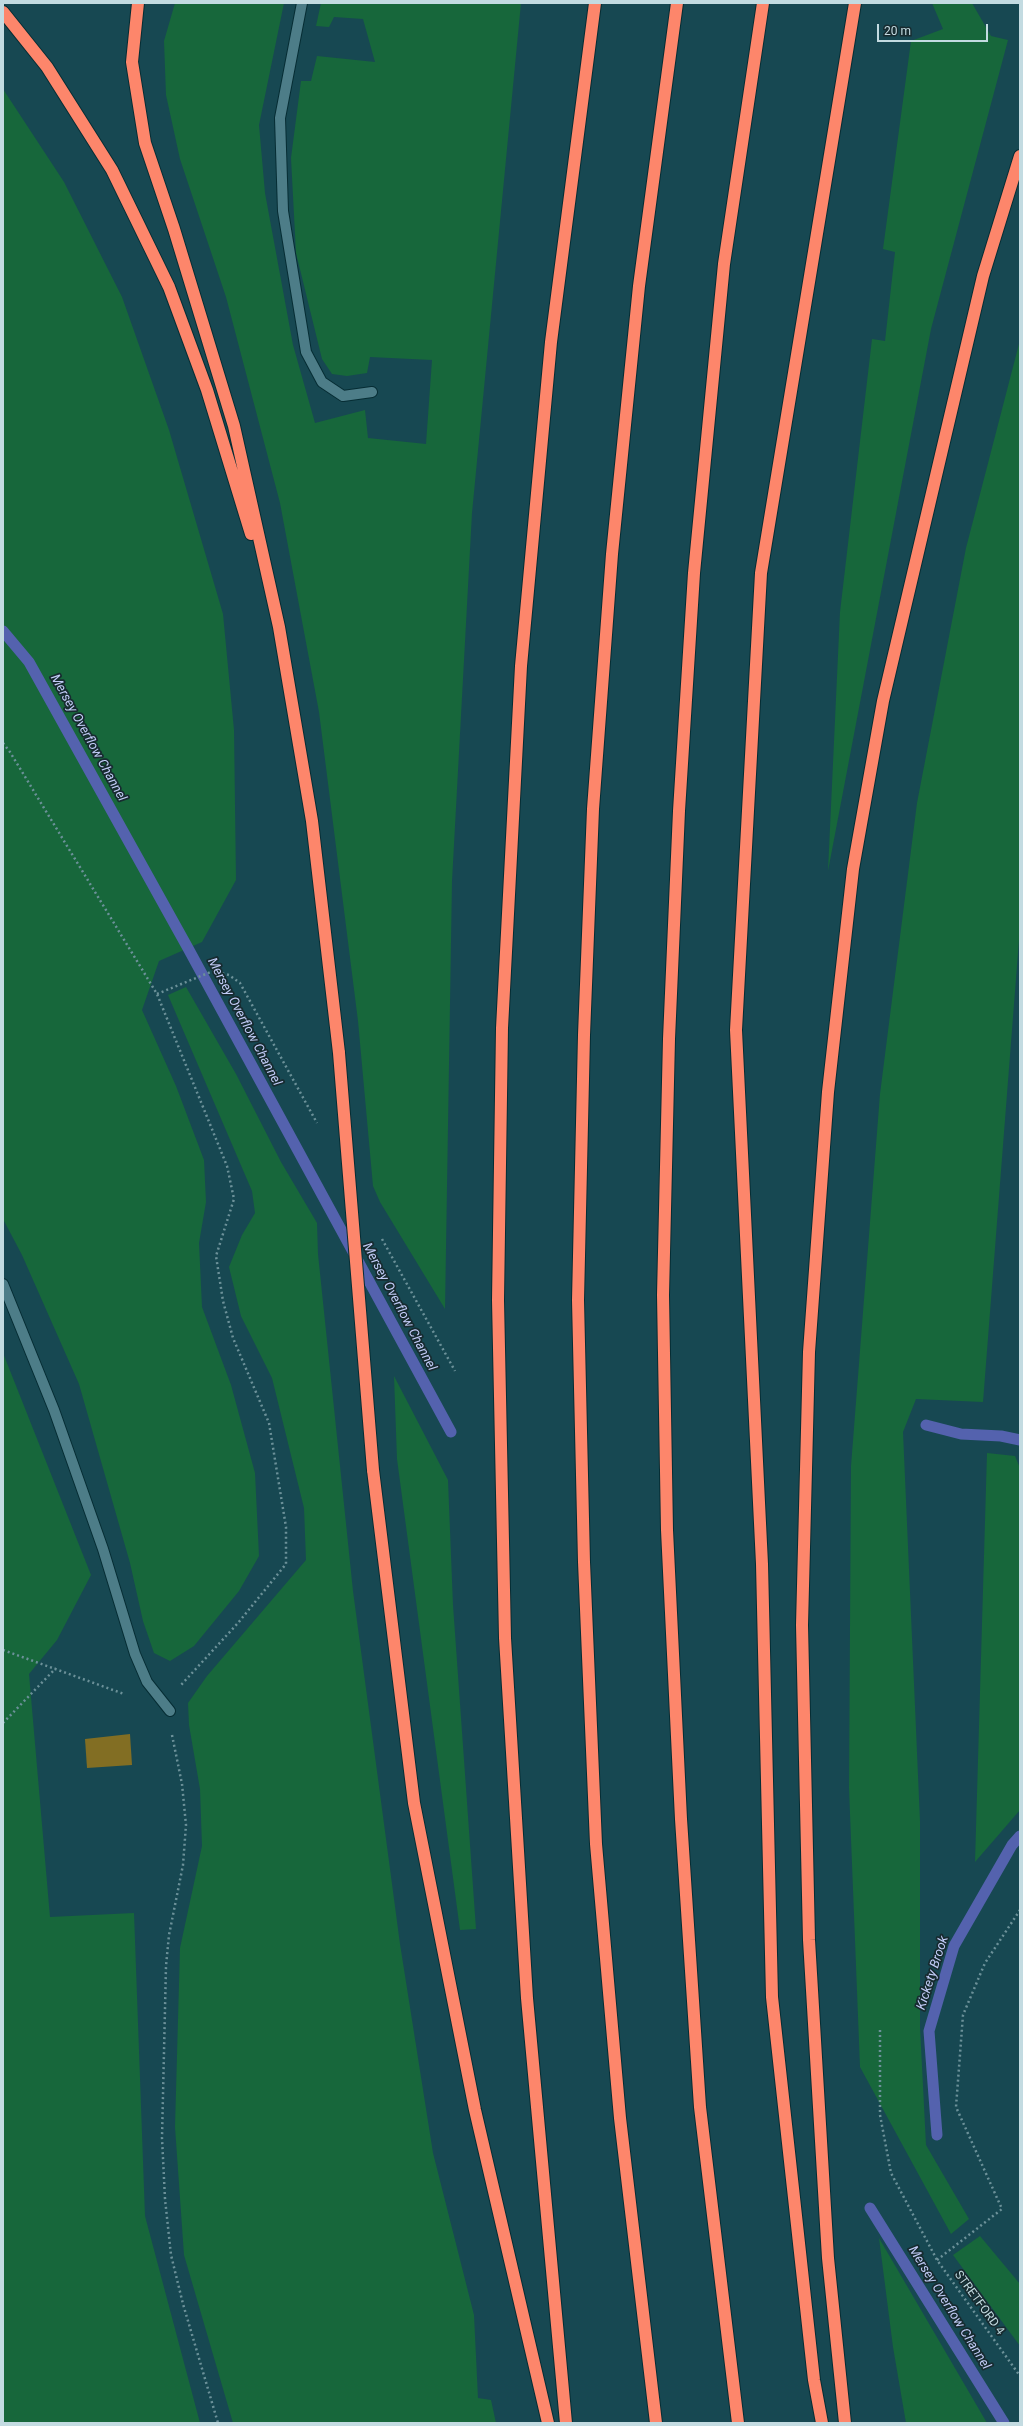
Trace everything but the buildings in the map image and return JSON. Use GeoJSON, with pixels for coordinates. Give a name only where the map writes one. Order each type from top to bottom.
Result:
{"type":"FeatureCollection","features":[{"type":"Feature","properties":{"kind":"highway"},"geometry":{"type":"LineString","coordinates":[[738,2423],[700,2107],[682,1834],[667,1530],[663,1295],[669,1039],[679,811],[694,574],[724,264],[763,3]]}},
{"type":"Feature","properties":{"kind":"highway"},"geometry":{"type":"LineString","coordinates":[[822,2423],[814,2380],[772,1997],[762,1564],[736,1030],[761,573],[856,3]]}},
{"type":"Feature","properties":{"kind":"highway"},"geometry":{"type":"LineString","coordinates":[[138,4],[132,62],[144,143],[174,229],[234,426],[279,627],[312,822],[339,1053],[373,1470],[414,1804],[475,2110],[548,2423]]}},
{"type":"Feature","properties":{"kind":"highway"},"geometry":{"type":"LineString","coordinates":[[656,2423],[620,2118],[596,1844],[584,1562],[578,1300],[584,1035],[593,809],[611,562],[640,286],[677,4]]}},
{"type":"Feature","properties":{"kind":"highway"},"geometry":{"type":"LineString","coordinates":[[566,2423],[525,1975],[505,1638],[498,1300],[502,1028],[521,666],[552,342],[595,5]]}},
{"type":"Feature","properties":{"kind":"highway"},"geometry":{"type":"LineString","coordinates":[[3,12],[46,67],[112,170],[169,287],[207,390],[279,627]]}},
{"type":"Feature","properties":{"kind":"highway"},"geometry":{"type":"LineString","coordinates":[[845,2423],[828,2258],[809,1940],[802,1625],[808,1352],[828,1092],[853,870],[883,701],[983,276],[1020,156]]}},
{"type":"Feature","properties":{"kind":"lane"},"geometry":{"type":"LineString","coordinates":[[302,3],[280,118],[283,211],[306,352],[322,382],[343,396],[372,392]]}},
{"type":"Feature","properties":{"kind":"lane"},"geometry":{"type":"LineString","coordinates":[[3,1284],[59,1425],[103,1549],[136,1654],[147,1682],[170,1711]]}},
{"type":"Feature","properties":{"kind":"path"},"geometry":{"type":"LineString","coordinates":[[3,743],[10,752],[157,994],[227,1166],[234,1198],[216,1256],[223,1301],[233,1338],[246,1375],[269,1423],[286,1527],[286,1564],[238,1623],[180,1686],[170,1711],[182,1784],[186,1825],[183,1865],[170,1935],[166,1966],[162,2138],[165,2199],[171,2255],[183,2304],[218,2423]]}},
{"type":"Feature","properties":{"kind":"path"},"geometry":{"type":"LineString","coordinates":[[157,994],[212,971],[229,975],[240,983]]}},
{"type":"Feature","properties":{"kind":"path"},"geometry":{"type":"LineString","coordinates":[[3,1650],[127,1695]]}},
{"type":"Feature","properties":{"kind":"path"},"geometry":{"type":"LineString","coordinates":[[3,1723],[56,1668]]}},
{"type":"Feature","properties":{"kind":"path"},"geometry":{"type":"LineString","coordinates":[[936,2260],[1002,2209],[956,2107],[963,2015],[985,1963],[1020,1910]]}},
{"type":"Feature","properties":{"kind":"path","name":"STRETFORD 4"},"geometry":{"type":"LineString","coordinates":[[880,2030],[880,2115],[891,2173],[936,2260],[1020,2376]]}},
{"type":"Feature","properties":{"kind":"green space"},"geometry":{"type":"Polygon","coordinates":[[[175,3],[284,3],[259,125],[265,193],[293,345],[315,423],[365,410],[368,438],[426,444],[432,360],[370,357],[367,373],[347,376],[332,374],[322,359],[296,253],[291,158],[301,81],[311,81],[317,56],[375,62],[363,19],[334,17],[329,27],[316,26],[321,3],[521,3],[472,513],[452,881],[445,1309],[380,1202],[373,1186],[358,1021],[319,712],[280,503],[226,297],[180,159],[166,95],[164,41],[175,3]]]}},
{"type":"Feature","properties":{"kind":"green space"},"geometry":{"type":"Polygon","coordinates":[[[932,3],[972,3],[991,36],[1008,40],[931,329],[828,871],[840,612],[872,339],[885,341],[895,252],[883,249],[911,41],[943,29],[932,3]]]}},
{"type":"Feature","properties":{"kind":"green space"},"geometry":{"type":"Polygon","coordinates":[[[3,89],[64,182],[122,297],[169,430],[223,614],[234,730],[236,880],[202,942],[159,961],[142,1010],[176,1086],[204,1160],[206,1202],[199,1243],[202,1307],[231,1385],[255,1473],[259,1556],[239,1591],[194,1646],[170,1661],[154,1653],[143,1621],[130,1563],[79,1384],[22,1255],[3,1219],[3,89]]]}},
{"type":"Feature","properties":{"kind":"green space"},"geometry":{"type":"Polygon","coordinates":[[[1020,340],[1020,927],[983,1402],[916,1399],[903,1432],[920,1821],[920,2027],[926,2145],[969,2219],[951,2234],[860,2067],[849,1788],[851,1466],[880,1094],[917,803],[966,548],[1020,340]]]}},
{"type":"Feature","properties":{"kind":"green space"},"geometry":{"type":"Polygon","coordinates":[[[186,987],[236,1074],[281,1162],[317,1223],[318,1254],[353,1591],[400,1944],[433,2153],[474,2315],[478,2398],[491,2400],[496,2423],[233,2423],[184,2255],[175,2127],[180,1948],[202,1846],[200,1789],[189,1725],[188,1703],[207,1676],[306,1560],[304,1508],[272,1378],[241,1316],[229,1267],[242,1235],[255,1213],[252,1191],[168,995],[186,987]]]}},
{"type":"Feature","properties":{"kind":"green space"},"geometry":{"type":"Polygon","coordinates":[[[3,1353],[91,1575],[57,1640],[29,1674],[50,1917],[134,1913],[145,2216],[200,2423],[3,2423],[3,1353]]]}},
{"type":"Feature","properties":{"kind":"green space"},"geometry":{"type":"Polygon","coordinates":[[[394,1376],[448,1480],[453,1605],[476,1929],[460,1930],[397,1459],[394,1376]]]}},
{"type":"Feature","properties":{"kind":"green space"},"geometry":{"type":"Polygon","coordinates":[[[987,1453],[1015,1456],[1020,1468],[1020,1810],[975,1862],[987,1453]]]}},
{"type":"Feature","properties":{"kind":"green space"},"geometry":{"type":"Polygon","coordinates":[[[980,2236],[1020,2284],[1020,2346],[953,2255],[980,2236]]]}},
{"type":"Feature","properties":{"kind":"green space"},"geometry":{"type":"Polygon","coordinates":[[[879,2238],[987,2423],[906,2423],[893,2347],[879,2238]]]}},
{"type":"Feature","properties":{"kind":"waterway","name":"Mersey Overflow Channel"},"geometry":{"type":"LineString","coordinates":[[3,631],[29,662],[189,950],[451,1432]]}},
{"type":"Feature","properties":{"kind":"waterway","name":"Kickety Brook"},"geometry":{"type":"LineString","coordinates":[[926,1425],[961,1434],[1001,1436],[1020,1440]]}},
{"type":"Feature","properties":{"kind":"waterway","name":"Kickety Brook"},"geometry":{"type":"LineString","coordinates":[[937,2135],[929,2031],[954,1946],[1012,1845],[1020,1836]]}},
{"type":"Feature","properties":{"kind":"waterway","name":"Mersey Overflow Channel"},"geometry":{"type":"LineString","coordinates":[[870,2208],[1004,2423]]}}]}
